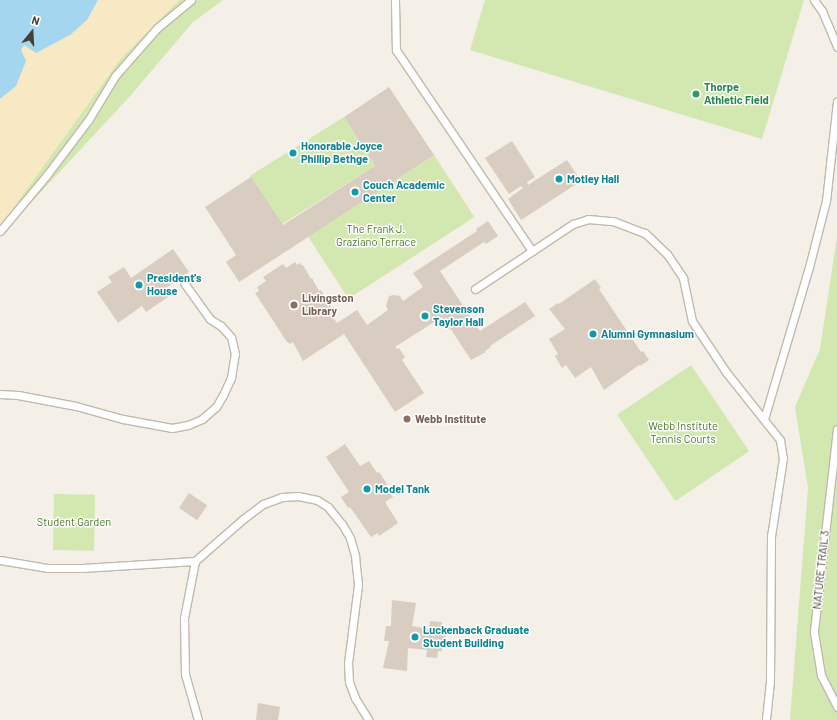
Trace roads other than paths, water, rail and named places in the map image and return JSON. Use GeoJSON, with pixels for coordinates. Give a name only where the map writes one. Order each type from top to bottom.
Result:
{"type":"FeatureCollection","features":[{"type":"Feature","properties":{"kind":"lane"},"geometry":{"type":"LineString","coordinates":[[0,231],[59,159],[89,118],[115,76],[157,28],[191,0]]}},
{"type":"Feature","properties":{"kind":"lane"},"geometry":{"type":"LineString","coordinates":[[395,0],[396,50],[532,251]]}},
{"type":"Feature","properties":{"kind":"lane"},"geometry":{"type":"LineString","coordinates":[[814,0],[822,11],[837,47]]}},
{"type":"Feature","properties":{"kind":"lane"},"geometry":{"type":"LineString","coordinates":[[764,419],[809,267],[826,201],[837,102]]}},
{"type":"Feature","properties":{"kind":"lane"},"geometry":{"type":"LineString","coordinates":[[475,289],[572,224],[588,219],[612,221],[644,233],[667,254],[683,278],[692,321],[726,372],[780,440],[783,458],[771,536],[770,680],[766,720]]}},
{"type":"Feature","properties":{"kind":"lane"},"geometry":{"type":"LineString","coordinates":[[0,394],[18,395],[76,406],[123,419],[172,428],[188,425],[202,419],[216,407],[223,395],[231,378],[236,354],[231,337],[221,326],[210,319],[184,283]]}},
{"type":"Feature","properties":{"kind":"lane","name":"NATURE TRAIL 3"},"geometry":{"type":"LineString","coordinates":[[837,429],[814,632],[822,675],[837,707]]}},
{"type":"Feature","properties":{"kind":"lane"},"geometry":{"type":"LineString","coordinates":[[0,560],[48,568],[75,568],[195,561],[243,519],[263,504],[282,497],[298,496],[317,500],[328,507],[342,524],[350,538],[355,556],[358,585],[348,663],[349,682],[355,698],[369,720]]}},
{"type":"Feature","properties":{"kind":"lane"},"geometry":{"type":"LineString","coordinates":[[195,561],[184,618],[185,674],[198,720]]}},
{"type":"Feature","properties":{"kind":"water"},"geometry":{"type":"Polygon","coordinates":[[[0,0],[98,0],[87,20],[70,35],[36,53],[24,45],[21,50],[26,61],[16,86],[0,99],[0,0]]]}},
{"type":"Feature","properties":{"kind":"place","name":"Thorpe Athletic Field"},"geometry":{"type":"Point","coordinates":[696,94]}},
{"type":"Feature","properties":{"kind":"place","name":"Honorable Joyce Phillip Bethge"},"geometry":{"type":"Point","coordinates":[293,153]}},
{"type":"Feature","properties":{"kind":"place","name":"Motley Hall"},"geometry":{"type":"Point","coordinates":[559,179]}},
{"type":"Feature","properties":{"kind":"place","name":"Couch Academic Center"},"geometry":{"type":"Point","coordinates":[355,192]}},
{"type":"Feature","properties":{"kind":"place","name":"President's House"},"geometry":{"type":"Point","coordinates":[139,285]}},
{"type":"Feature","properties":{"kind":"place","name":"Livingston Library"},"geometry":{"type":"Point","coordinates":[294,305]}},
{"type":"Feature","properties":{"kind":"place","name":"Stevenson Taylor Hall"},"geometry":{"type":"Point","coordinates":[425,316]}},
{"type":"Feature","properties":{"kind":"place","name":"Alumni Gymnasium"},"geometry":{"type":"Point","coordinates":[593,334]}},
{"type":"Feature","properties":{"kind":"place","name":"Webb Institute"},"geometry":{"type":"Point","coordinates":[407,419]}},
{"type":"Feature","properties":{"kind":"place","name":"Model Tank"},"geometry":{"type":"Point","coordinates":[367,489]}},
{"type":"Feature","properties":{"kind":"place","name":"Luckenback Graduate Student Building"},"geometry":{"type":"Point","coordinates":[415,637]}},
{"type":"Feature","properties":{"kind":"park label","name":"The Frank J. Graziano Terrace"},"geometry":{"type":"Point","coordinates":[376,236]}},
{"type":"Feature","properties":{"kind":"park label","name":"Webb Institute Tennis Courts"},"geometry":{"type":"Point","coordinates":[683,433]}},
{"type":"Feature","properties":{"kind":"park label","name":"Student Garden"},"geometry":{"type":"Point","coordinates":[74,522]}}]}
